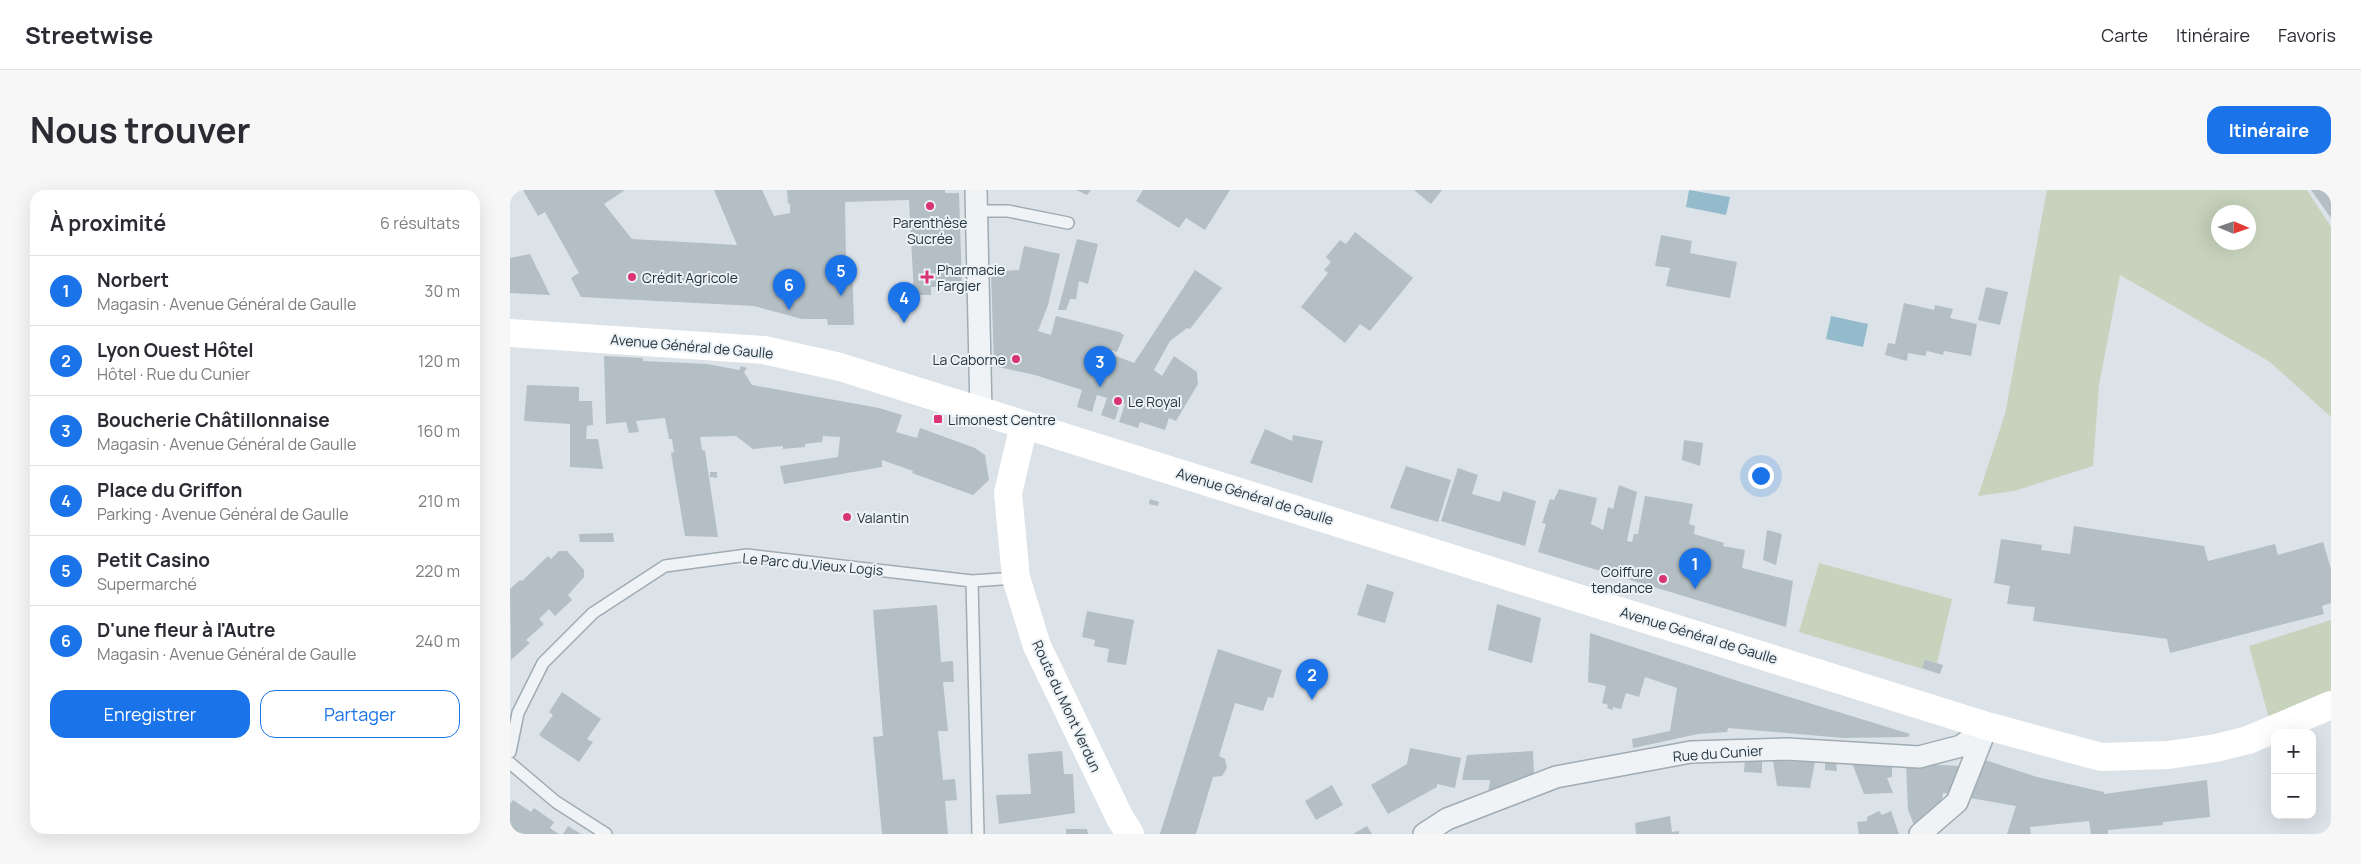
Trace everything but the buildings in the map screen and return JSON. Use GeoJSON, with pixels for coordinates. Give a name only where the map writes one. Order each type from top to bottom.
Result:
{"type":"FeatureCollection","features":[{"type":"Feature","properties":{"kind":"main road","name":"Avenue Général de Gaulle"},"geometry":{"type":"LineString","coordinates":[[510,333],[764,350],[848,369],[1987,726],[2101,757],[2168,755],[2216,748],[2248,740],[2331,705]]}},
{"type":"Feature","properties":{"kind":"main road","name":"Route du Mont Verdun"},"geometry":{"type":"LineString","coordinates":[[1024,425],[1008,493],[1016,578],[1036,646],[1120,818],[1130,834]]}},
{"type":"Feature","properties":{"kind":"street"},"geometry":{"type":"LineString","coordinates":[[976,190],[978,211],[981,412]]}},
{"type":"Feature","properties":{"kind":"street"},"geometry":{"type":"LineString","coordinates":[[1920,834],[1957,802],[1987,726]]}},
{"type":"Feature","properties":{"kind":"street","name":"Rue du Cunier"},"geometry":{"type":"LineString","coordinates":[[1424,834],[1447,820],[1566,775],[1691,752],[1787,749],[1919,757],[1961,746],[1987,726]]}},
{"type":"Feature","properties":{"kind":"lane"},"geometry":{"type":"LineString","coordinates":[[978,211],[1008,211],[1068,223]]}},
{"type":"Feature","properties":{"kind":"lane","name":"Le Parc du Vieux Logis"},"geometry":{"type":"LineString","coordinates":[[510,752],[518,713],[543,663],[593,613],[665,566],[747,555],[972,581],[1016,578]]}},
{"type":"Feature","properties":{"kind":"lane"},"geometry":{"type":"LineString","coordinates":[[972,581],[978,834]]}},
{"type":"Feature","properties":{"kind":"lane"},"geometry":{"type":"LineString","coordinates":[[510,764],[556,802],[606,834]]}},
{"type":"Feature","properties":{"kind":"green space"},"geometry":{"type":"Polygon","coordinates":[[[2047,190],[2307,190],[2331,227],[2331,417],[2270,362],[2120,275],[2099,385],[2093,466],[2014,491],[1978,496],[2005,414],[2047,190]]]}},
{"type":"Feature","properties":{"kind":"green space"},"geometry":{"type":"Polygon","coordinates":[[[1819,563],[1952,599],[1937,663],[1940,674],[1799,632],[1819,563]]]}},
{"type":"Feature","properties":{"kind":"green space"},"geometry":{"type":"Polygon","coordinates":[[[2331,620],[2331,692],[2269,718],[2249,646],[2331,620]]]}},
{"type":"Feature","properties":{"kind":"water"},"geometry":{"type":"Polygon","coordinates":[[[1689,190],[1730,197],[1726,215],[1686,207],[1689,190]]]}},
{"type":"Feature","properties":{"kind":"water"},"geometry":{"type":"Polygon","coordinates":[[[1831,316],[1868,324],[1863,347],[1826,339],[1831,316]]]}},
{"type":"Feature","properties":{"kind":"place","name":"Parenthèse Sucrée"},"geometry":{"type":"Point","coordinates":[930,206]}},
{"type":"Feature","properties":{"kind":"place","name":"Crédit Agricole"},"geometry":{"type":"Point","coordinates":[632,277]}},
{"type":"Feature","properties":{"kind":"place","name":"Pharmacie Fargier"},"geometry":{"type":"Point","coordinates":[927,277]}},
{"type":"Feature","properties":{"kind":"place","name":"Petit Casino"},"geometry":{"type":"Point","coordinates":[841,296]}},
{"type":"Feature","properties":{"kind":"place","name":"D'une fleur à l'Autre"},"geometry":{"type":"Point","coordinates":[789,310]}},
{"type":"Feature","properties":{"kind":"place","name":"Place du Griffon"},"geometry":{"type":"Point","coordinates":[904,323]}},
{"type":"Feature","properties":{"kind":"place","name":"La Caborne"},"geometry":{"type":"Point","coordinates":[1016,359]}},
{"type":"Feature","properties":{"kind":"place","name":"Boucherie Châtillonnaise"},"geometry":{"type":"Point","coordinates":[1100,387]}},
{"type":"Feature","properties":{"kind":"place","name":"Le Royal"},"geometry":{"type":"Point","coordinates":[1118,401]}},
{"type":"Feature","properties":{"kind":"place","name":"Limonest Centre"},"geometry":{"type":"Point","coordinates":[938,419]}},
{"type":"Feature","properties":{"kind":"place","name":"Valantin"},"geometry":{"type":"Point","coordinates":[847,517]}},
{"type":"Feature","properties":{"kind":"place","name":"Coiffure tendance"},"geometry":{"type":"Point","coordinates":[1663,579]}},
{"type":"Feature","properties":{"kind":"place","name":"Norbert"},"geometry":{"type":"Point","coordinates":[1695,589]}},
{"type":"Feature","properties":{"kind":"place","name":"Lyon Ouest Hôtel"},"geometry":{"type":"Point","coordinates":[1312,700]}}]}
